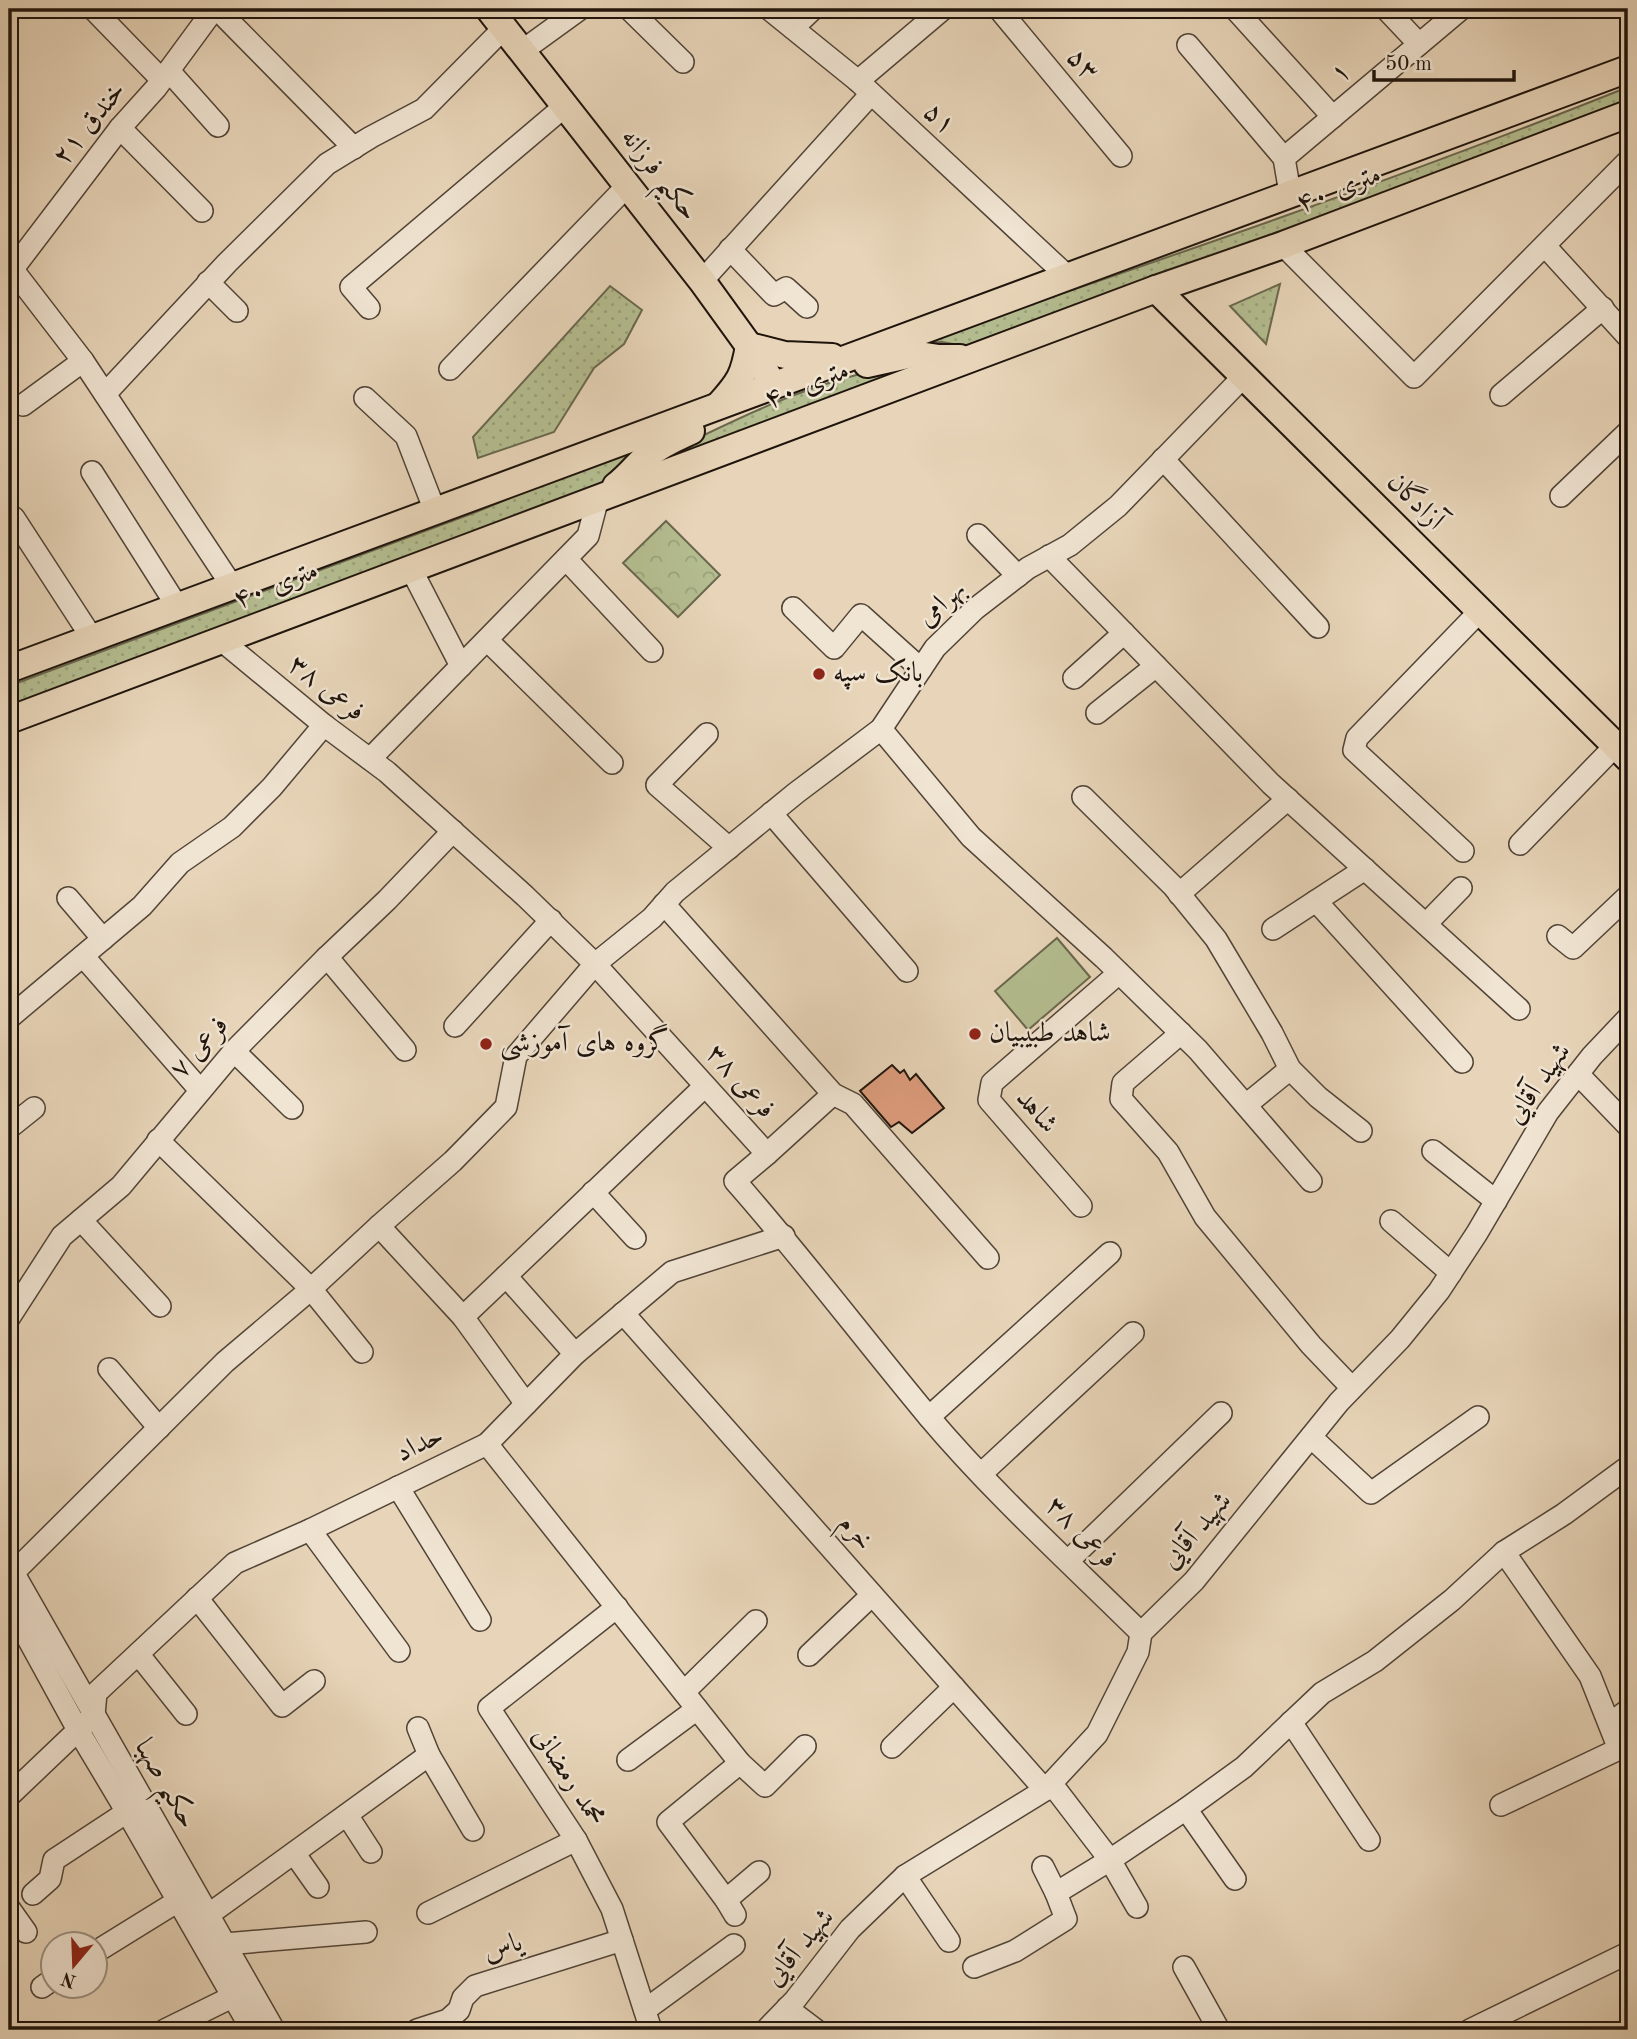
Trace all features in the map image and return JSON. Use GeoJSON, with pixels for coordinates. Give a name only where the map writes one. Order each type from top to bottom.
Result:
{"type":"FeatureCollection","features":[{"type":"Feature","properties":{"kind":"main road","name":"حکیم فرزانه"},"geometry":{"type":"LineString","coordinates":[[497,18],[702,281],[773,384]]}},
{"type":"Feature","properties":{"kind":"main road","name":"۴۰ متری"},"geometry":{"type":"LineString","coordinates":[[9,668],[1628,69]]}},
{"type":"Feature","properties":{"kind":"main road","name":"۴۰ متری"},"geometry":{"type":"LineString","coordinates":[[9,720],[1628,114]]}},
{"type":"Feature","properties":{"kind":"main road","name":"آزادگان"},"geometry":{"type":"LineString","coordinates":[[1156,289],[1480,611],[1623,748]]}},
{"type":"Feature","properties":{"kind":"main road"},"geometry":{"type":"LineString","coordinates":[[718,406],[733,390],[745,371],[749,346],[785,355],[847,357]]}},
{"type":"Feature","properties":{"kind":"main road"},"geometry":{"type":"LineString","coordinates":[[598,498],[628,477],[663,445],[757,404],[773,384],[791,391],[852,368],[912,354],[939,358],[972,358]]}},
{"type":"Feature","properties":{"kind":"street"},"geometry":{"type":"LineString","coordinates":[[93,9],[218,126]]}},
{"type":"Feature","properties":{"kind":"street"},"geometry":{"type":"LineString","coordinates":[[216,9],[354,148]]}},
{"type":"Feature","properties":{"kind":"street","name":"۲۱ خندق"},"geometry":{"type":"LineString","coordinates":[[11,272],[120,128],[216,9]]}},
{"type":"Feature","properties":{"kind":"street"},"geometry":{"type":"LineString","coordinates":[[522,51],[580,9]]}},
{"type":"Feature","properties":{"kind":"street"},"geometry":{"type":"LineString","coordinates":[[629,9],[683,62]]}},
{"type":"Feature","properties":{"kind":"street","name":"۵۱"},"geometry":{"type":"LineString","coordinates":[[769,9],[865,87],[1066,275]]}},
{"type":"Feature","properties":{"kind":"street"},"geometry":{"type":"LineString","coordinates":[[793,28],[813,9]]}},
{"type":"Feature","properties":{"kind":"street"},"geometry":{"type":"LineString","coordinates":[[702,281],[865,87],[943,9]]}},
{"type":"Feature","properties":{"kind":"street","name":"۵۳"},"geometry":{"type":"LineString","coordinates":[[999,9],[1121,156]]}},
{"type":"Feature","properties":{"kind":"street"},"geometry":{"type":"LineString","coordinates":[[1235,9],[1333,117]]}},
{"type":"Feature","properties":{"kind":"street"},"geometry":{"type":"LineString","coordinates":[[1387,9],[1419,44]]}},
{"type":"Feature","properties":{"kind":"street","name":"۱"},"geometry":{"type":"LineString","coordinates":[[1284,158],[1461,9]]}},
{"type":"Feature","properties":{"kind":"street"},"geometry":{"type":"LineString","coordinates":[[105,394],[208,282],[327,164],[424,109],[497,18]]}},
{"type":"Feature","properties":{"kind":"street"},"geometry":{"type":"LineString","coordinates":[[1188,45],[1284,158],[1290,193]]}},
{"type":"Feature","properties":{"kind":"street"},"geometry":{"type":"LineString","coordinates":[[369,309],[351,287],[565,106]]}},
{"type":"Feature","properties":{"kind":"street"},"geometry":{"type":"LineString","coordinates":[[120,128],[202,211]]}},
{"type":"Feature","properties":{"kind":"street"},"geometry":{"type":"LineString","coordinates":[[1283,245],[1413,377],[1628,161]]}},
{"type":"Feature","properties":{"kind":"street"},"geometry":{"type":"LineString","coordinates":[[450,369],[628,186]]}},
{"type":"Feature","properties":{"kind":"street"},"geometry":{"type":"LineString","coordinates":[[1545,246],[1628,337]]}},
{"type":"Feature","properties":{"kind":"street"},"geometry":{"type":"LineString","coordinates":[[730,249],[774,295],[786,288],[807,307]]}},
{"type":"Feature","properties":{"kind":"street"},"geometry":{"type":"LineString","coordinates":[[11,272],[83,361],[232,586]]}},
{"type":"Feature","properties":{"kind":"street"},"geometry":{"type":"LineString","coordinates":[[208,282],[237,311]]}},
{"type":"Feature","properties":{"kind":"street"},"geometry":{"type":"LineString","coordinates":[[1501,395],[1603,308]]}},
{"type":"Feature","properties":{"kind":"street"},"geometry":{"type":"LineString","coordinates":[[23,405],[83,361]]}},
{"type":"Feature","properties":{"kind":"street","name":"بهرامی"},"geometry":{"type":"LineString","coordinates":[[11,1569],[225,1362],[311,1289],[453,1161],[506,1107],[516,1056],[595,964],[652,918],[675,892],[771,813],[881,729],[935,649],[975,609],[1028,568],[1070,545],[1118,506],[1244,376]]}},
{"type":"Feature","properties":{"kind":"street"},"geometry":{"type":"LineString","coordinates":[[365,398],[406,436],[435,510]]}},
{"type":"Feature","properties":{"kind":"street"},"geometry":{"type":"LineString","coordinates":[[1561,496],[1628,432]]}},
{"type":"Feature","properties":{"kind":"street"},"geometry":{"type":"LineString","coordinates":[[1163,459],[1318,626]]}},
{"type":"Feature","properties":{"kind":"street"},"geometry":{"type":"LineString","coordinates":[[92,472],[177,606]]}},
{"type":"Feature","properties":{"kind":"street"},"geometry":{"type":"LineString","coordinates":[[370,759],[588,536],[598,498]]}},
{"type":"Feature","properties":{"kind":"street"},"geometry":{"type":"LineString","coordinates":[[15,517],[92,638]]}},
{"type":"Feature","properties":{"kind":"street"},"geometry":{"type":"LineString","coordinates":[[978,535],[1018,576]]}},
{"type":"Feature","properties":{"kind":"street"},"geometry":{"type":"LineString","coordinates":[[1049,556],[1287,799],[1519,1009]]}},
{"type":"Feature","properties":{"kind":"street"},"geometry":{"type":"LineString","coordinates":[[566,559],[652,651]]}},
{"type":"Feature","properties":{"kind":"street"},"geometry":{"type":"LineString","coordinates":[[411,569],[461,666]]}},
{"type":"Feature","properties":{"kind":"street"},"geometry":{"type":"LineString","coordinates":[[793,608],[834,648],[861,614],[921,669]]}},
{"type":"Feature","properties":{"kind":"street"},"geometry":{"type":"LineString","coordinates":[[1463,851],[1354,750],[1357,738],[1480,611]]}},
{"type":"Feature","properties":{"kind":"street"},"geometry":{"type":"LineString","coordinates":[[1074,678],[1124,633]]}},
{"type":"Feature","properties":{"kind":"street","name":"فرعی ۳۸"},"geometry":{"type":"LineString","coordinates":[[221,640],[324,725],[387,772],[551,920],[595,964],[767,1154],[735,1181],[784,1236],[929,1417],[981,1474],[1141,1633]]}},
{"type":"Feature","properties":{"kind":"street"},"geometry":{"type":"LineString","coordinates":[[487,640],[612,763]]}},
{"type":"Feature","properties":{"kind":"street"},"geometry":{"type":"LineString","coordinates":[[1097,713],[1156,666]]}},
{"type":"Feature","properties":{"kind":"street"},"geometry":{"type":"LineString","coordinates":[[9,1018],[142,906],[180,863],[232,827],[272,787],[324,725]]}},
{"type":"Feature","properties":{"kind":"street"},"geometry":{"type":"LineString","coordinates":[[881,729],[971,836],[1198,1050],[1311,1181]]}},
{"type":"Feature","properties":{"kind":"street"},"geometry":{"type":"LineString","coordinates":[[707,734],[657,785],[729,848]]}},
{"type":"Feature","properties":{"kind":"street"},"geometry":{"type":"LineString","coordinates":[[1520,844],[1623,748]]}},
{"type":"Feature","properties":{"kind":"street"},"geometry":{"type":"LineString","coordinates":[[1083,797],[1179,894],[1216,939],[1272,1033],[1290,1069],[1318,1097],[1361,1131]]}},
{"type":"Feature","properties":{"kind":"street"},"geometry":{"type":"LineString","coordinates":[[1179,894],[1287,799]]}},
{"type":"Feature","properties":{"kind":"street"},"geometry":{"type":"LineString","coordinates":[[771,813],[907,971]]}},
{"type":"Feature","properties":{"kind":"street","name":"فرعی ۷"},"geometry":{"type":"LineString","coordinates":[[9,1318],[62,1236],[121,1186],[233,1051],[387,901],[453,831]]}},
{"type":"Feature","properties":{"kind":"street"},"geometry":{"type":"LineString","coordinates":[[1273,929],[1365,869]]}},
{"type":"Feature","properties":{"kind":"street"},"geometry":{"type":"LineString","coordinates":[[1426,924],[1461,888]]}},
{"type":"Feature","properties":{"kind":"street"},"geometry":{"type":"LineString","coordinates":[[1558,936],[1573,948],[1628,896]]}},
{"type":"Feature","properties":{"kind":"street"},"geometry":{"type":"LineString","coordinates":[[68,898],[103,939]]}},
{"type":"Feature","properties":{"kind":"street"},"geometry":{"type":"LineString","coordinates":[[1316,901],[1462,1062]]}},
{"type":"Feature","properties":{"kind":"street"},"geometry":{"type":"LineString","coordinates":[[664,904],[833,1094],[853,1104],[988,1258]]}},
{"type":"Feature","properties":{"kind":"street"},"geometry":{"type":"LineString","coordinates":[[455,1026],[551,920]]}},
{"type":"Feature","properties":{"kind":"street"},"geometry":{"type":"LineString","coordinates":[[83,956],[201,1090]]}},
{"type":"Feature","properties":{"kind":"street"},"geometry":{"type":"LineString","coordinates":[[327,957],[405,1050]]}},
{"type":"Feature","properties":{"kind":"street","name":"شاهد"},"geometry":{"type":"LineString","coordinates":[[1081,1206],[989,1100],[992,1083],[1119,973]]}},
{"type":"Feature","properties":{"kind":"street","name":"شهید آقایی"},"geometry":{"type":"LineString","coordinates":[[766,2030],[850,1929],[905,1876],[1048,1787],[1097,1734],[1139,1652],[1141,1633],[1194,1581],[1352,1388],[1400,1339],[1439,1292],[1548,1112],[1592,1056],[1628,1018]]}},
{"type":"Feature","properties":{"kind":"street"},"geometry":{"type":"LineString","coordinates":[[1181,1033],[1123,1083],[1121,1099],[1168,1152],[1205,1217],[1311,1345],[1352,1388]]}},
{"type":"Feature","properties":{"kind":"street"},"geometry":{"type":"LineString","coordinates":[[233,1051],[292,1108]]}},
{"type":"Feature","properties":{"kind":"street"},"geometry":{"type":"LineString","coordinates":[[1246,1105],[1290,1069]]}},
{"type":"Feature","properties":{"kind":"street"},"geometry":{"type":"LineString","coordinates":[[1578,1074],[1628,1126]]}},
{"type":"Feature","properties":{"kind":"street"},"geometry":{"type":"LineString","coordinates":[[463,1317],[705,1086]]}},
{"type":"Feature","properties":{"kind":"street"},"geometry":{"type":"LineString","coordinates":[[767,1154],[833,1094]]}},
{"type":"Feature","properties":{"kind":"street"},"geometry":{"type":"LineString","coordinates":[[9,1128],[34,1108]]}},
{"type":"Feature","properties":{"kind":"street"},"geometry":{"type":"LineString","coordinates":[[159,1140],[311,1289],[362,1352]]}},
{"type":"Feature","properties":{"kind":"street"},"geometry":{"type":"LineString","coordinates":[[1433,1151],[1496,1201]]}},
{"type":"Feature","properties":{"kind":"street"},"geometry":{"type":"LineString","coordinates":[[593,1192],[635,1238]]}},
{"type":"Feature","properties":{"kind":"street"},"geometry":{"type":"LineString","coordinates":[[82,1220],[160,1306]]}},
{"type":"Feature","properties":{"kind":"street"},"geometry":{"type":"LineString","coordinates":[[1391,1220],[1451,1273]]}},
{"type":"Feature","properties":{"kind":"street"},"geometry":{"type":"LineString","coordinates":[[379,1226],[463,1317],[526,1404]]}},
{"type":"Feature","properties":{"kind":"street","name":"حداد"},"geometry":{"type":"LineString","coordinates":[[94,1715],[96,1693],[235,1563],[310,1530],[487,1444],[575,1354],[672,1272],[784,1236]]}},
{"type":"Feature","properties":{"kind":"street"},"geometry":{"type":"LineString","coordinates":[[929,1417],[1110,1253]]}},
{"type":"Feature","properties":{"kind":"street"},"geometry":{"type":"LineString","coordinates":[[506,1276],[575,1354]]}},
{"type":"Feature","properties":{"kind":"street","name":"خرم"},"geometry":{"type":"LineString","coordinates":[[623,1313],[954,1687],[1048,1787],[1110,1860],[1137,1907]]}},
{"type":"Feature","properties":{"kind":"street"},"geometry":{"type":"LineString","coordinates":[[981,1474],[1133,1333]]}},
{"type":"Feature","properties":{"kind":"street"},"geometry":{"type":"LineString","coordinates":[[109,1369],[159,1428]]}},
{"type":"Feature","properties":{"kind":"street"},"geometry":{"type":"LineString","coordinates":[[1068,1561],[1221,1413]]}},
{"type":"Feature","properties":{"kind":"street"},"geometry":{"type":"LineString","coordinates":[[1311,1437],[1371,1493],[1478,1416]]}},
{"type":"Feature","properties":{"kind":"street"},"geometry":{"type":"LineString","coordinates":[[487,1444],[740,1763],[765,1786],[805,1746]]}},
{"type":"Feature","properties":{"kind":"street"},"geometry":{"type":"LineString","coordinates":[[1056,1893],[1110,1860],[1244,1767],[1322,1693],[1375,1661],[1441,1609],[1504,1552],[1564,1514],[1628,1467]]}},
{"type":"Feature","properties":{"kind":"street"},"geometry":{"type":"LineString","coordinates":[[398,1487],[480,1620]]}},
{"type":"Feature","properties":{"kind":"street"},"geometry":{"type":"LineString","coordinates":[[310,1530],[399,1651]]}},
{"type":"Feature","properties":{"kind":"street"},"geometry":{"type":"LineString","coordinates":[[1501,1805],[1619,1749],[1590,1676],[1504,1552]]}},
{"type":"Feature","properties":{"kind":"street","name":"حکیم صهبا"},"geometry":{"type":"LineString","coordinates":[[11,1569],[274,2030]]}},
{"type":"Feature","properties":{"kind":"street"},"geometry":{"type":"LineString","coordinates":[[809,1655],[872,1595]]}},
{"type":"Feature","properties":{"kind":"street"},"geometry":{"type":"LineString","coordinates":[[197,1598],[282,1706],[314,1681]]}},
{"type":"Feature","properties":{"kind":"street","name":"محمد رمضانی"},"geometry":{"type":"LineString","coordinates":[[617,1607],[489,1708],[576,1840],[612,1909],[648,2020]]}},
{"type":"Feature","properties":{"kind":"street","name":"حکیم صهبا"},"geometry":{"type":"LineString","coordinates":[[12,1618],[252,2030]]}},
{"type":"Feature","properties":{"kind":"street"},"geometry":{"type":"LineString","coordinates":[[628,1760],[691,1700],[756,1621]]}},
{"type":"Feature","properties":{"kind":"street"},"geometry":{"type":"LineString","coordinates":[[139,1655],[186,1714]]}},
{"type":"Feature","properties":{"kind":"street"},"geometry":{"type":"LineString","coordinates":[[892,1747],[954,1687]]}},
{"type":"Feature","properties":{"kind":"street"},"geometry":{"type":"LineString","coordinates":[[1609,1724],[1628,1710]]}},
{"type":"Feature","properties":{"kind":"street"},"geometry":{"type":"LineString","coordinates":[[9,1796],[94,1715]]}},
{"type":"Feature","properties":{"kind":"street"},"geometry":{"type":"LineString","coordinates":[[1291,1722],[1368,1840]]}},
{"type":"Feature","properties":{"kind":"street"},"geometry":{"type":"LineString","coordinates":[[418,1728],[429,1755],[472,1830]]}},
{"type":"Feature","properties":{"kind":"street"},"geometry":{"type":"LineString","coordinates":[[208,1915],[429,1755]]}},
{"type":"Feature","properties":{"kind":"street"},"geometry":{"type":"LineString","coordinates":[[740,1763],[668,1822],[731,1907],[759,1872]]}},
{"type":"Feature","properties":{"kind":"street"},"geometry":{"type":"LineString","coordinates":[[1186,1809],[1235,1879]]}},
{"type":"Feature","properties":{"kind":"street"},"geometry":{"type":"LineString","coordinates":[[33,1894],[50,1880],[54,1860],[127,1812]]}},
{"type":"Feature","properties":{"kind":"street"},"geometry":{"type":"LineString","coordinates":[[347,1815],[371,1852]]}},
{"type":"Feature","properties":{"kind":"street"},"geometry":{"type":"LineString","coordinates":[[428,1913],[576,1840]]}},
{"type":"Feature","properties":{"kind":"street"},"geometry":{"type":"LineString","coordinates":[[294,1853],[318,1887]]}},
{"type":"Feature","properties":{"kind":"street"},"geometry":{"type":"LineString","coordinates":[[974,1967],[1015,1951],[1066,1919],[1042,1867]]}},
{"type":"Feature","properties":{"kind":"street"},"geometry":{"type":"LineString","coordinates":[[905,1876],[949,1941]]}},
{"type":"Feature","properties":{"kind":"street"},"geometry":{"type":"LineString","coordinates":[[108,1945],[178,1901]]}},
{"type":"Feature","properties":{"kind":"street"},"geometry":{"type":"LineString","coordinates":[[9,1908],[26,1932]]}},
{"type":"Feature","properties":{"kind":"street"},"geometry":{"type":"LineString","coordinates":[[225,1944],[366,1932]]}},
{"type":"Feature","properties":{"kind":"street","name":"یاس"},"geometry":{"type":"LineString","coordinates":[[417,2030],[449,2020],[459,2010],[463,1998],[475,1986],[622,1940]]}},
{"type":"Feature","properties":{"kind":"street"},"geometry":{"type":"LineString","coordinates":[[648,2020],[734,1945]]}},
{"type":"Feature","properties":{"kind":"street"},"geometry":{"type":"LineString","coordinates":[[1470,2030],[1628,1953]]}},
{"type":"Feature","properties":{"kind":"street"},"geometry":{"type":"LineString","coordinates":[[1184,1967],[1219,2030]]}},
{"type":"Feature","properties":{"kind":"street"},"geometry":{"type":"LineString","coordinates":[[165,2030],[232,1997]]}},
{"type":"Feature","properties":{"kind":"street"},"geometry":{"type":"LineString","coordinates":[[787,2008],[816,2030]]}},
{"type":"Feature","properties":{"kind":"green space"},"geometry":{"type":"Polygon","coordinates":[[[1628,87],[1628,104],[964,346],[942,342],[917,343],[1363,188],[1628,87]]]}},
{"type":"Feature","properties":{"kind":"green space"},"geometry":{"type":"Polygon","coordinates":[[[1280,284],[1266,344],[1230,306],[1280,284]]]}},
{"type":"Feature","properties":{"kind":"green space"},"geometry":{"type":"Polygon","coordinates":[[[610,286],[642,310],[624,344],[594,368],[554,432],[478,458],[473,437],[610,286]]]}},
{"type":"Feature","properties":{"kind":"green space"},"geometry":{"type":"Polygon","coordinates":[[[935,365],[665,464],[669,452],[762,408],[810,389],[869,372],[935,365]]]}},
{"type":"Feature","properties":{"kind":"green space"},"geometry":{"type":"Polygon","coordinates":[[[646,443],[607,480],[576,496],[9,710],[9,686],[476,512],[646,443]]]}},
{"type":"Feature","properties":{"kind":"green space"},"geometry":{"type":"Polygon","coordinates":[[[666,521],[720,575],[678,617],[623,563],[666,521]]]}},
{"type":"Feature","properties":{"kind":"green space"},"geometry":{"type":"Polygon","coordinates":[[[1057,938],[1090,977],[1028,1030],[995,991],[1057,938]]]}},
{"type":"Feature","properties":{"kind":"building"},"geometry":{"type":"Polygon","coordinates":[[[892,1065],[900,1073],[904,1070],[910,1080],[916,1074],[944,1108],[912,1133],[899,1122],[891,1127],[860,1091],[892,1065]]]}},
{"type":"Feature","properties":{"kind":"place","name":"بانک سپه"},"geometry":{"type":"Point","coordinates":[819,674]}},
{"type":"Feature","properties":{"kind":"place","name":"شاهد طبیبیان"},"geometry":{"type":"Point","coordinates":[975,1034]}},
{"type":"Feature","properties":{"kind":"place","name":"گروه های آموزشی"},"geometry":{"type":"Point","coordinates":[486,1044]}}]}
